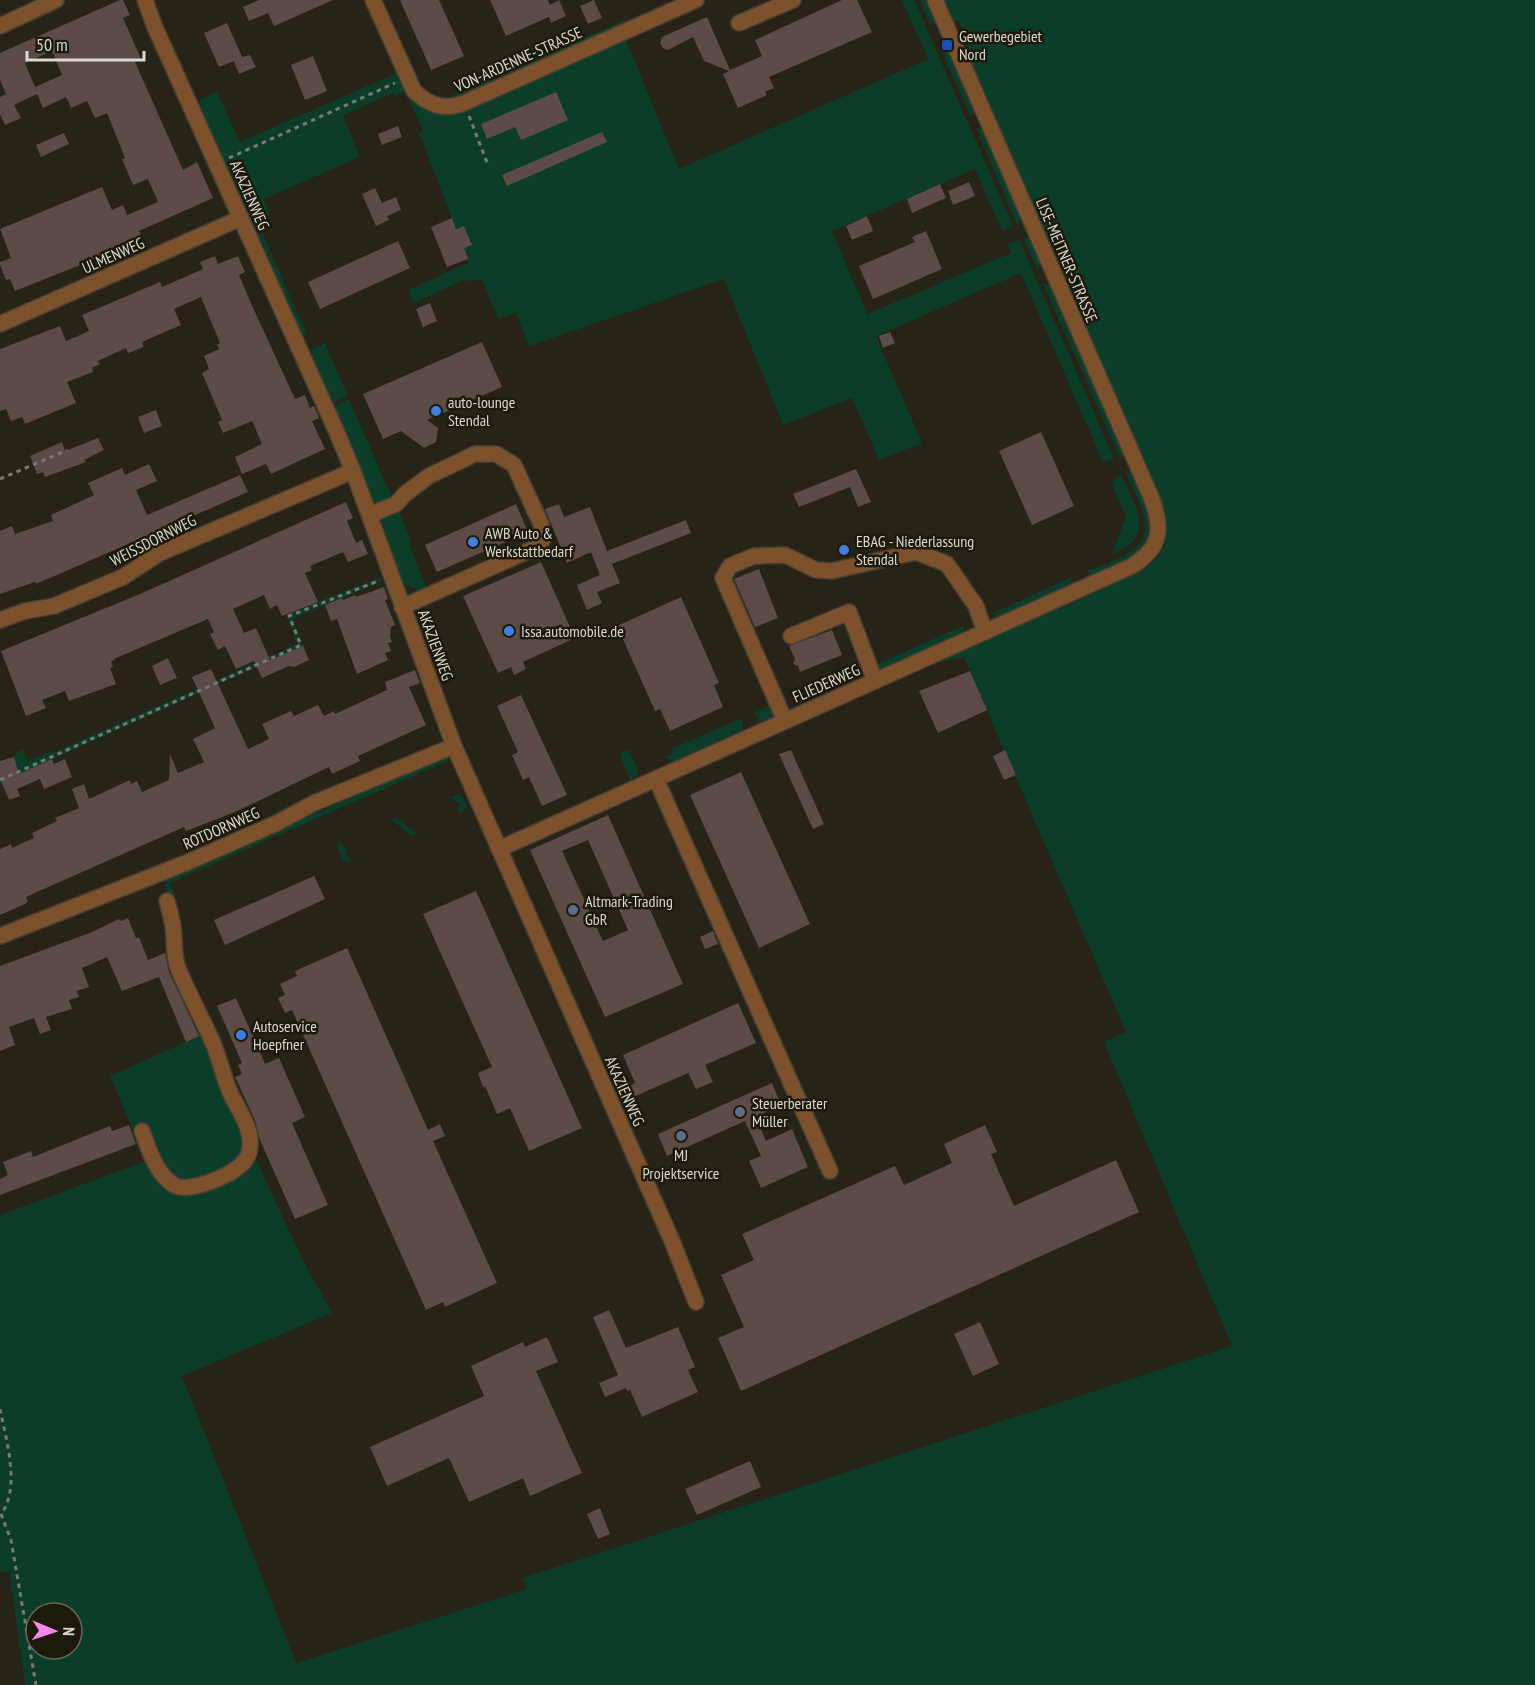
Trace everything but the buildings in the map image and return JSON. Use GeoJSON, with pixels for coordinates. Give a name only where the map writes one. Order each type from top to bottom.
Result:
{"type":"FeatureCollection","features":[{"type":"Feature","properties":{"kind":"street"},"geometry":{"type":"LineString","coordinates":[[0,26],[56,0]]}},
{"type":"Feature","properties":{"kind":"street","name":"AKAZIENWEG"},"geometry":{"type":"LineString","coordinates":[[145,0],[353,471],[454,746],[672,1241],[696,1302]]}},
{"type":"Feature","properties":{"kind":"street","name":"VON-ARDENNE-STRASSE"},"geometry":{"type":"LineString","coordinates":[[373,0],[414,91],[424,100],[446,108],[464,104],[696,0]]}},
{"type":"Feature","properties":{"kind":"street"},"geometry":{"type":"LineString","coordinates":[[739,23],[793,0]]}},
{"type":"Feature","properties":{"kind":"street","name":"LISE-MEITNER-STRASSE"},"geometry":{"type":"LineString","coordinates":[[934,0],[1151,498],[1158,516],[1159,527],[1156,536]]}},
{"type":"Feature","properties":{"kind":"street","name":"ULMENWEG"},"geometry":{"type":"LineString","coordinates":[[0,324],[241,218]]}},
{"type":"Feature","properties":{"kind":"street"},"geometry":{"type":"LineString","coordinates":[[369,515],[396,504],[405,494],[429,476],[475,454],[496,454],[514,465],[541,524],[543,539],[537,548],[402,607]]}},
{"type":"Feature","properties":{"kind":"street","name":"WEISSDORNWEG"},"geometry":{"type":"LineString","coordinates":[[0,620],[25,611],[54,606],[123,577],[160,553],[353,471]]}},
{"type":"Feature","properties":{"kind":"street","name":"FLIEDERWEG"},"geometry":{"type":"LineString","coordinates":[[499,849],[1132,566],[1149,552],[1156,536]]}},
{"type":"Feature","properties":{"kind":"street"},"geometry":{"type":"LineString","coordinates":[[785,721],[723,578],[730,566],[754,556],[785,555],[816,570],[832,571],[915,552],[947,564],[976,606],[985,632]]}},
{"type":"Feature","properties":{"kind":"street"},"geometry":{"type":"LineString","coordinates":[[791,636],[849,612],[874,681]]}},
{"type":"Feature","properties":{"kind":"street","name":"ROTDORNWEG"},"geometry":{"type":"LineString","coordinates":[[0,936],[186,863],[277,823],[314,803],[454,746]]}},
{"type":"Feature","properties":{"kind":"street"},"geometry":{"type":"LineString","coordinates":[[656,779],[830,1171]]}},
{"type":"Feature","properties":{"kind":"street"},"geometry":{"type":"LineString","coordinates":[[142,1131],[154,1162],[166,1179],[176,1186],[195,1187],[208,1182],[238,1168],[243,1164],[249,1152],[248,1130],[230,1091],[214,1045],[178,966],[173,945],[174,928],[167,900]]}},
{"type":"Feature","properties":{"kind":"path"},"geometry":{"type":"LineString","coordinates":[[216,163],[407,78]]}},
{"type":"Feature","properties":{"kind":"path"},"geometry":{"type":"LineString","coordinates":[[464,104],[488,165]]}},
{"type":"Feature","properties":{"kind":"path"},"geometry":{"type":"LineString","coordinates":[[0,479],[67,450]]}},
{"type":"Feature","properties":{"kind":"path"},"geometry":{"type":"LineString","coordinates":[[0,780],[301,645],[289,616],[390,576]]}},
{"type":"Feature","properties":{"kind":"path"},"geometry":{"type":"LineString","coordinates":[[0,1409],[11,1469],[10,1497],[7,1507],[1,1514],[11,1540],[36,1685]]}},
{"type":"Feature","properties":{"kind":"green space"},"geometry":{"type":"Polygon","coordinates":[[[902,0],[914,0],[1013,226],[1002,231],[975,169],[832,231],[867,314],[1011,253],[1008,244],[1019,239],[1114,459],[1103,462],[1021,273],[876,336],[922,443],[879,460],[852,398],[783,425],[724,279],[529,346],[516,313],[498,319],[482,280],[461,281],[414,303],[408,290],[469,262],[419,133],[423,131],[405,91],[395,96],[393,93],[343,115],[360,157],[264,199],[269,209],[269,218],[258,223],[307,335],[300,335],[199,107],[201,99],[217,92],[240,142],[399,72],[407,90],[424,108],[431,112],[451,115],[626,39],[679,169],[928,59],[902,0]]]}},
{"type":"Feature","properties":{"kind":"green space"},"geometry":{"type":"Polygon","coordinates":[[[920,0],[927,0],[936,22],[930,24],[920,0]]]}},
{"type":"Feature","properties":{"kind":"green space"},"geometry":{"type":"Polygon","coordinates":[[[943,0],[1535,0],[1535,1685],[25,1685],[9,1571],[0,1572],[0,1215],[149,1160],[180,1191],[256,1160],[303,1260],[332,1313],[182,1376],[296,1663],[527,1589],[523,1578],[1232,1346],[1104,1042],[1126,1032],[970,671],[964,658],[933,663],[1064,607],[1145,569],[1162,551],[1168,532],[1165,512],[1157,490],[963,47],[969,44],[958,20],[953,22],[943,0]]]}},
{"type":"Feature","properties":{"kind":"green space"},"geometry":{"type":"Polygon","coordinates":[[[624,20],[626,25],[510,75],[507,72],[624,20]]]}},
{"type":"Feature","properties":{"kind":"green space"},"geometry":{"type":"Polygon","coordinates":[[[947,47],[974,111],[971,117],[941,50],[947,47]]]}},
{"type":"Feature","properties":{"kind":"green space"},"geometry":{"type":"Polygon","coordinates":[[[491,79],[493,83],[461,98],[443,100],[491,79]]]}},
{"type":"Feature","properties":{"kind":"green space"},"geometry":{"type":"Polygon","coordinates":[[[976,128],[983,130],[1021,219],[1017,225],[976,128]]]}},
{"type":"Feature","properties":{"kind":"green space"},"geometry":{"type":"Polygon","coordinates":[[[1023,238],[1029,238],[1041,264],[1038,270],[1023,238]]]}},
{"type":"Feature","properties":{"kind":"green space"},"geometry":{"type":"Polygon","coordinates":[[[1043,284],[1050,285],[1123,453],[1120,458],[1043,284]]]}},
{"type":"Feature","properties":{"kind":"green space"},"geometry":{"type":"Polygon","coordinates":[[[328,342],[326,346],[348,396],[331,403],[309,355],[310,350],[328,342]]]}},
{"type":"Feature","properties":{"kind":"green space"},"geometry":{"type":"Polygon","coordinates":[[[349,399],[392,494],[389,496],[391,500],[373,504],[333,406],[349,399]]]}},
{"type":"Feature","properties":{"kind":"green space"},"geometry":{"type":"Polygon","coordinates":[[[1125,471],[1132,474],[1149,511],[1151,525],[1147,539],[1138,553],[1130,559],[1091,575],[1085,572],[1123,556],[1139,543],[1144,535],[1146,525],[1143,514],[1125,471]]]}},
{"type":"Feature","properties":{"kind":"green space"},"geometry":{"type":"Polygon","coordinates":[[[1121,474],[1137,509],[1139,529],[1135,538],[1126,547],[1112,554],[1126,517],[1111,482],[1121,474]]]}},
{"type":"Feature","properties":{"kind":"green space"},"geometry":{"type":"Polygon","coordinates":[[[398,508],[427,589],[412,588],[400,579],[379,520],[398,508]]]}},
{"type":"Feature","properties":{"kind":"green space"},"geometry":{"type":"Polygon","coordinates":[[[381,577],[382,581],[293,619],[303,646],[2,782],[0,785],[0,777],[16,767],[14,757],[17,752],[24,750],[27,761],[52,751],[55,752],[297,644],[287,614],[381,577]]]}},
{"type":"Feature","properties":{"kind":"green space"},"geometry":{"type":"Polygon","coordinates":[[[1072,577],[1071,585],[999,617],[991,614],[1072,577]]]}},
{"type":"Feature","properties":{"kind":"green space"},"geometry":{"type":"Polygon","coordinates":[[[965,625],[963,633],[881,670],[875,665],[965,625]]]}},
{"type":"Feature","properties":{"kind":"green space"},"geometry":{"type":"Polygon","coordinates":[[[769,706],[774,716],[760,722],[753,713],[769,706]]]}},
{"type":"Feature","properties":{"kind":"green space"},"geometry":{"type":"Polygon","coordinates":[[[742,718],[743,730],[672,762],[665,757],[672,754],[671,749],[742,718]]]}},
{"type":"Feature","properties":{"kind":"green space"},"geometry":{"type":"Polygon","coordinates":[[[629,750],[638,770],[636,776],[630,780],[619,753],[629,750]]]}},
{"type":"Feature","properties":{"kind":"green space"},"geometry":{"type":"Polygon","coordinates":[[[447,757],[450,760],[170,883],[174,894],[168,893],[165,887],[167,877],[298,816],[304,818],[362,793],[364,787],[377,786],[402,776],[405,769],[447,757]]]}},
{"type":"Feature","properties":{"kind":"green space"},"geometry":{"type":"Polygon","coordinates":[[[458,794],[462,796],[467,807],[462,813],[457,809],[460,804],[451,797],[458,794]]]}},
{"type":"Feature","properties":{"kind":"green space"},"geometry":{"type":"Polygon","coordinates":[[[396,817],[417,834],[411,836],[391,819],[396,817]]]}},
{"type":"Feature","properties":{"kind":"green space"},"geometry":{"type":"Polygon","coordinates":[[[339,842],[348,849],[345,854],[353,861],[343,861],[337,847],[339,842]]]}},
{"type":"Feature","properties":{"kind":"green space"},"geometry":{"type":"Polygon","coordinates":[[[205,1033],[245,1139],[239,1162],[201,1181],[178,1182],[142,1143],[136,1144],[135,1135],[110,1076],[205,1033]]]}},
{"type":"Feature","properties":{"kind":"place","name":"Gewerbegebiet Nord"},"geometry":{"type":"Point","coordinates":[947,45]}},
{"type":"Feature","properties":{"kind":"place","name":"auto-lounge Stendal"},"geometry":{"type":"Point","coordinates":[436,411]}},
{"type":"Feature","properties":{"kind":"place","name":"AWB Auto & Werkstattbedarf"},"geometry":{"type":"Point","coordinates":[473,542]}},
{"type":"Feature","properties":{"kind":"place","name":"EBAG - Niederlassung Stendal"},"geometry":{"type":"Point","coordinates":[844,550]}},
{"type":"Feature","properties":{"kind":"place","name":"Issa.automobile.de"},"geometry":{"type":"Point","coordinates":[509,631]}},
{"type":"Feature","properties":{"kind":"place","name":"Altmark-Trading GbR"},"geometry":{"type":"Point","coordinates":[573,910]}},
{"type":"Feature","properties":{"kind":"place","name":"Autoservice Hoepfner"},"geometry":{"type":"Point","coordinates":[241,1035]}},
{"type":"Feature","properties":{"kind":"place","name":"Steuerberater Müller"},"geometry":{"type":"Point","coordinates":[740,1112]}},
{"type":"Feature","properties":{"kind":"place","name":"MJ Projektservice"},"geometry":{"type":"Point","coordinates":[681,1136]}}]}
